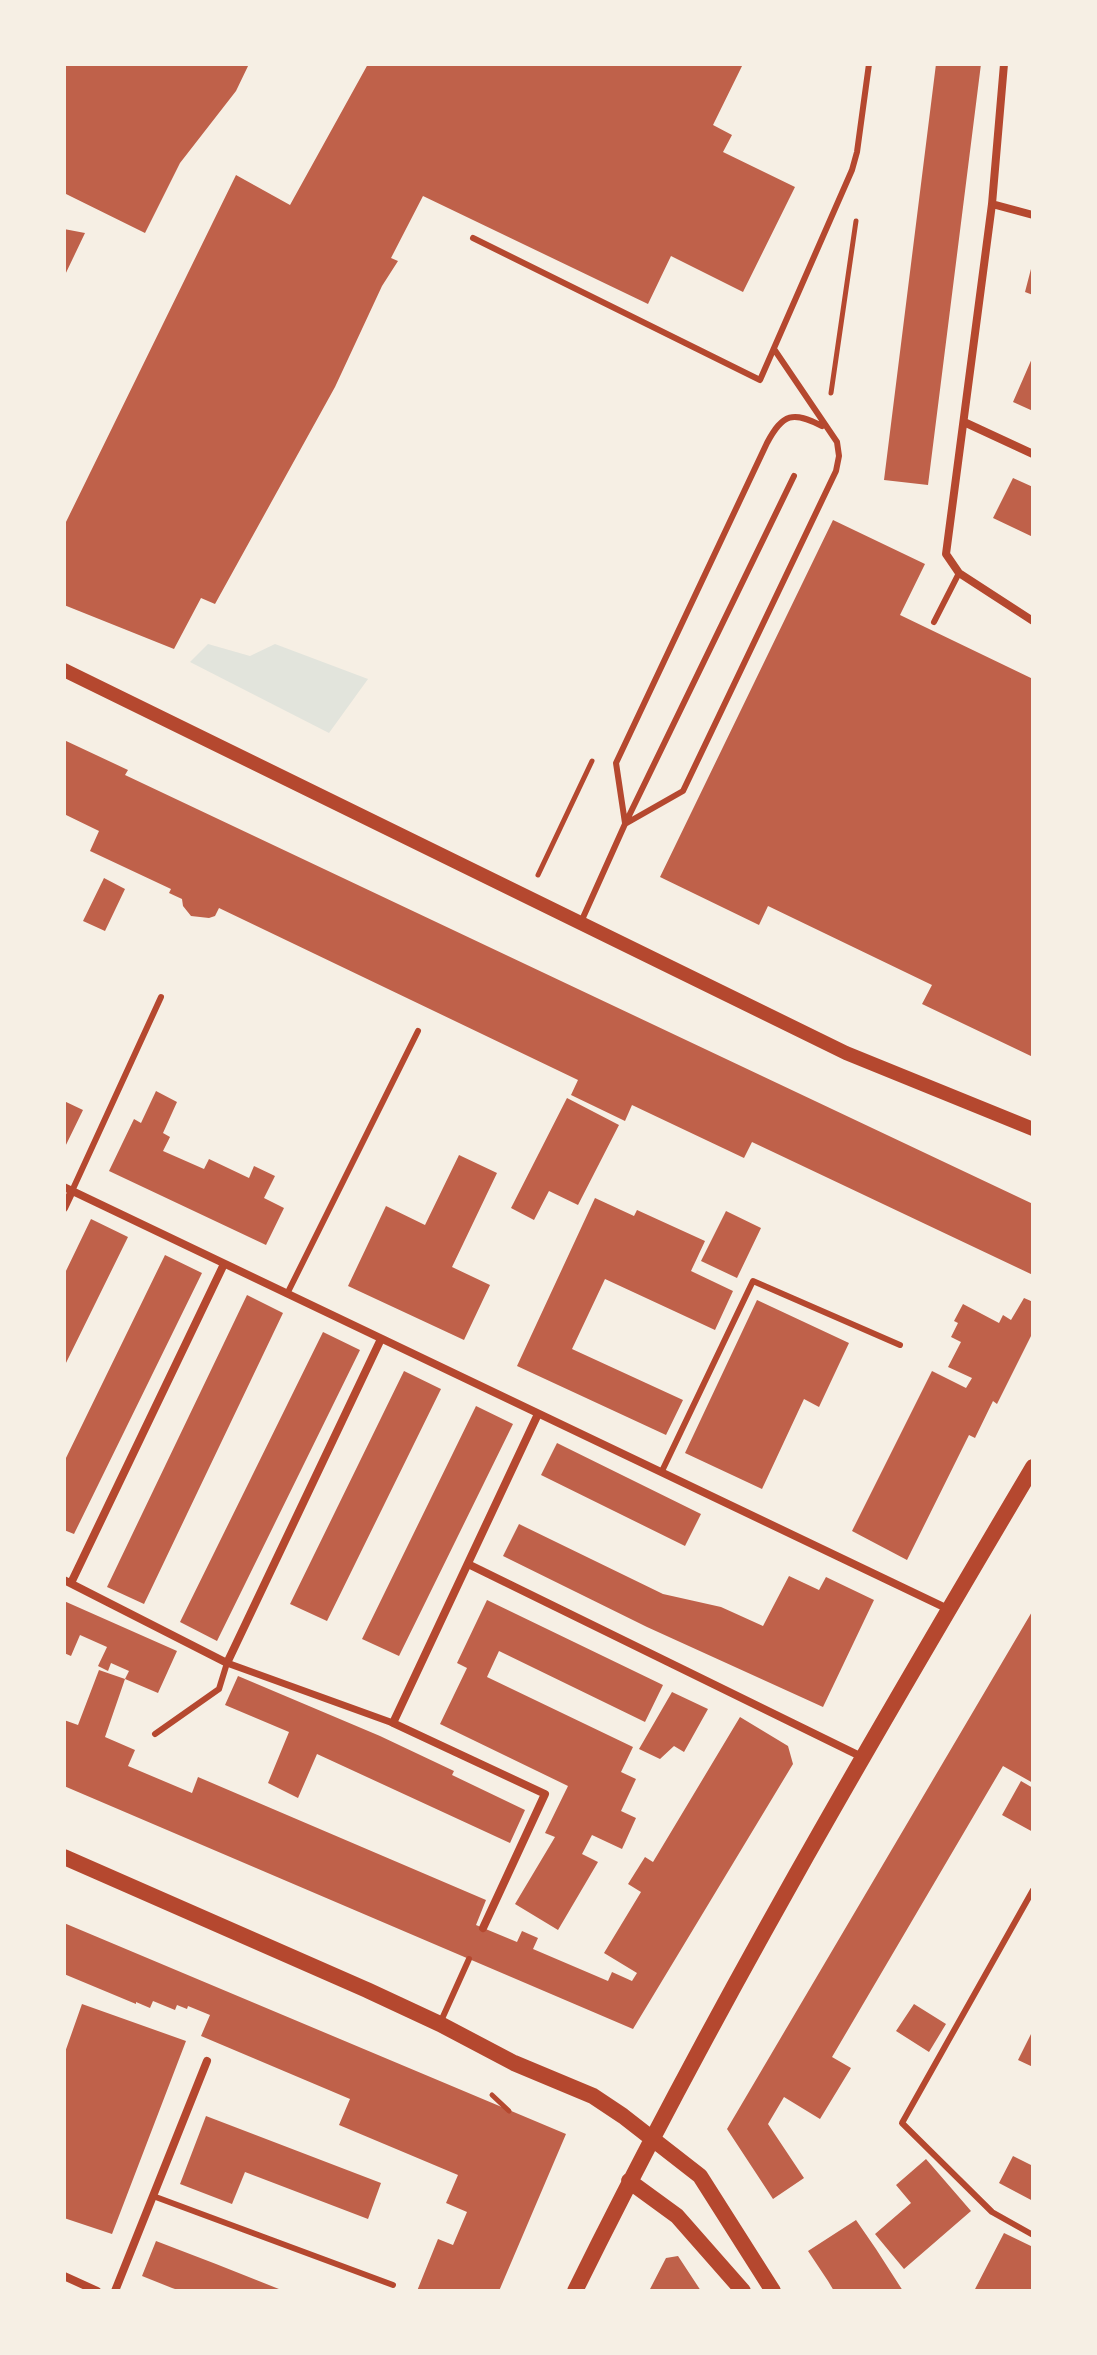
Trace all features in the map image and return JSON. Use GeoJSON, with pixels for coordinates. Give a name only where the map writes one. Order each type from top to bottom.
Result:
{"type":"FeatureCollection","features":[{"type":"Feature","properties":{"kind":"main road"},"geometry":{"type":"LineString","coordinates":[[575,2291],[652,2138],[863,1757],[1033,1467]]}},
{"type":"Feature","properties":{"kind":"main road"},"geometry":{"type":"LineString","coordinates":[[64,1857],[440,2024],[514,2063],[593,2096],[700,2176],[773,2291]]}},
{"type":"Feature","properties":{"kind":"main road"},"geometry":{"type":"LineString","coordinates":[[629,2181],[677,2216],[743,2291]]}},
{"type":"Feature","properties":{"kind":"street"},"geometry":{"type":"LineString","coordinates":[[1004,64],[992,204],[946,554],[959,573],[1033,621]]}},
{"type":"Feature","properties":{"kind":"street"},"geometry":{"type":"LineString","coordinates":[[992,204],[1033,215]]}},
{"type":"Feature","properties":{"kind":"street"},"geometry":{"type":"LineString","coordinates":[[964,422],[1033,454]]}},
{"type":"Feature","properties":{"kind":"street"},"geometry":{"type":"LineString","coordinates":[[64,670],[846,1053],[1033,1129]]}},
{"type":"Feature","properties":{"kind":"street"},"geometry":{"type":"LineString","coordinates":[[64,1208],[68,1189],[949,1610]]}},
{"type":"Feature","properties":{"kind":"street"},"geometry":{"type":"LineString","coordinates":[[224,1264],[68,1582],[227,1663],[393,1723],[545,1794],[483,1928]]}},
{"type":"Feature","properties":{"kind":"street"},"geometry":{"type":"LineString","coordinates":[[227,1663],[381,1339]]}},
{"type":"Feature","properties":{"kind":"street"},"geometry":{"type":"LineString","coordinates":[[393,1723],[538,1414]]}},
{"type":"Feature","properties":{"kind":"street"},"geometry":{"type":"LineString","coordinates":[[468,1564],[863,1757]]}},
{"type":"Feature","properties":{"kind":"street"},"geometry":{"type":"LineString","coordinates":[[115,2291],[207,2061]]}},
{"type":"Feature","properties":{"kind":"street"},"geometry":{"type":"LineString","coordinates":[[64,2276],[95,2291]]}},
{"type":"Feature","properties":{"kind":"lane"},"geometry":{"type":"LineString","coordinates":[[473,238],[760,380],[852,170],[869,64]]}},
{"type":"Feature","properties":{"kind":"lane"},"geometry":{"type":"LineString","coordinates":[[774,349],[825,427]]}},
{"type":"Feature","properties":{"kind":"lane"},"geometry":{"type":"LineString","coordinates":[[804,416],[832,432],[839,456],[836,471],[683,791],[625,824],[616,763],[773,430],[791,417],[804,416]]}},
{"type":"Feature","properties":{"kind":"lane"},"geometry":{"type":"LineString","coordinates":[[581,922],[625,824],[794,476]]}},
{"type":"Feature","properties":{"kind":"lane"},"geometry":{"type":"LineString","coordinates":[[934,622],[959,573]]}},
{"type":"Feature","properties":{"kind":"lane"},"geometry":{"type":"LineString","coordinates":[[68,1189],[161,997]]}},
{"type":"Feature","properties":{"kind":"lane"},"geometry":{"type":"LineString","coordinates":[[287,1294],[418,1031]]}},
{"type":"Feature","properties":{"kind":"lane"},"geometry":{"type":"LineString","coordinates":[[662,1471],[753,1281],[900,1345]]}},
{"type":"Feature","properties":{"kind":"lane"},"geometry":{"type":"LineString","coordinates":[[155,1734],[219,1689],[227,1663]]}},
{"type":"Feature","properties":{"kind":"lane"},"geometry":{"type":"LineString","coordinates":[[1033,1890],[902,2123],[992,2212],[1033,2235]]}},
{"type":"Feature","properties":{"kind":"lane"},"geometry":{"type":"LineString","coordinates":[[440,2024],[469,1959]]}},
{"type":"Feature","properties":{"kind":"lane"},"geometry":{"type":"LineString","coordinates":[[153,2196],[393,2285]]}},
{"type":"Feature","properties":{"kind":"path"},"geometry":{"type":"LineString","coordinates":[[492,2095],[509,2111]]}},
{"type":"Feature","properties":{"kind":"shaded area"},"geometry":{"type":"Polygon","coordinates":[[[208,644],[250,656],[275,644],[368,679],[329,733],[190,662],[208,644]]]}},
{"type":"Feature","properties":{"kind":"building"},"geometry":{"type":"Polygon","coordinates":[[[64,64],[249,64],[236,91],[180,163],[145,233],[64,193],[64,64]]]}},
{"type":"Feature","properties":{"kind":"building"},"geometry":{"type":"Polygon","coordinates":[[[368,64],[743,64],[713,125],[732,135],[723,152],[795,187],[743,292],[671,256],[648,304],[423,196],[391,258],[398,261],[382,286],[335,387],[215,604],[201,598],[174,649],[64,605],[64,526],[236,175],[290,205],[368,64]]]}},
{"type":"Feature","properties":{"kind":"building"},"geometry":{"type":"Polygon","coordinates":[[[936,64],[981,64],[928,485],[884,480],[936,64]]]}},
{"type":"Feature","properties":{"kind":"building"},"geometry":{"type":"Polygon","coordinates":[[[64,229],[85,233],[64,277],[64,229]]]}},
{"type":"Feature","properties":{"kind":"building"},"geometry":{"type":"Polygon","coordinates":[[[1033,265],[1033,295],[1025,292],[1033,265]]]}},
{"type":"Feature","properties":{"kind":"building"},"geometry":{"type":"Polygon","coordinates":[[[1033,356],[1033,411],[1013,402],[1033,356]]]}},
{"type":"Feature","properties":{"kind":"building"},"geometry":{"type":"Polygon","coordinates":[[[1013,478],[1033,487],[1033,537],[993,518],[1013,478]]]}},
{"type":"Feature","properties":{"kind":"building"},"geometry":{"type":"Polygon","coordinates":[[[833,520],[925,564],[900,615],[1033,679],[1033,1057],[922,1004],[932,985],[768,906],[759,925],[660,877],[833,520]]]}},
{"type":"Feature","properties":{"kind":"building"},"geometry":{"type":"Polygon","coordinates":[[[64,740],[128,770],[125,775],[1033,1204],[1033,1275],[752,1142],[744,1158],[632,1105],[625,1121],[571,1095],[578,1080],[219,908],[215,916],[209,918],[191,916],[182,899],[169,893],[171,889],[90,851],[99,831],[64,814],[64,740]]]}},
{"type":"Feature","properties":{"kind":"building"},"geometry":{"type":"Polygon","coordinates":[[[104,878],[125,889],[105,931],[83,921],[104,878]]]}},
{"type":"Feature","properties":{"kind":"building"},"geometry":{"type":"Polygon","coordinates":[[[156,1091],[177,1102],[163,1133],[170,1137],[163,1151],[204,1169],[209,1159],[249,1178],[254,1166],[275,1176],[264,1198],[284,1208],[266,1245],[109,1171],[134,1119],[141,1123],[156,1091]]]}},
{"type":"Feature","properties":{"kind":"building"},"geometry":{"type":"Polygon","coordinates":[[[567,1098],[619,1125],[578,1205],[549,1191],[534,1220],[511,1208],[567,1098]]]}},
{"type":"Feature","properties":{"kind":"building"},"geometry":{"type":"Polygon","coordinates":[[[64,1101],[83,1110],[64,1149],[64,1101]]]}},
{"type":"Feature","properties":{"kind":"building"},"geometry":{"type":"Polygon","coordinates":[[[459,1155],[497,1173],[452,1267],[490,1285],[464,1340],[348,1286],[386,1206],[425,1225],[459,1155]]]}},
{"type":"Feature","properties":{"kind":"building"},"geometry":{"type":"Polygon","coordinates":[[[595,1198],[634,1216],[637,1210],[705,1241],[691,1271],[733,1291],[715,1330],[605,1279],[572,1349],[683,1400],[666,1435],[517,1366],[595,1198]]]}},
{"type":"Feature","properties":{"kind":"building"},"geometry":{"type":"Polygon","coordinates":[[[726,1211],[761,1228],[737,1278],[701,1261],[726,1211]]]}},
{"type":"Feature","properties":{"kind":"building"},"geometry":{"type":"Polygon","coordinates":[[[91,1219],[128,1237],[64,1367],[64,1275],[91,1219]]]}},
{"type":"Feature","properties":{"kind":"building"},"geometry":{"type":"Polygon","coordinates":[[[165,1255],[202,1273],[74,1534],[64,1530],[64,1462],[165,1255]]]}},
{"type":"Feature","properties":{"kind":"building"},"geometry":{"type":"Polygon","coordinates":[[[247,1295],[283,1313],[144,1604],[107,1587],[247,1295]]]}},
{"type":"Feature","properties":{"kind":"building"},"geometry":{"type":"Polygon","coordinates":[[[1024,1298],[1031,1301],[1033,1298],[1033,1332],[997,1404],[993,1401],[975,1438],[969,1435],[907,1560],[852,1531],[932,1371],[966,1388],[972,1378],[948,1367],[961,1342],[951,1337],[958,1323],[954,1321],[963,1304],[999,1323],[1003,1315],[1011,1320],[1024,1298]]]}},
{"type":"Feature","properties":{"kind":"building"},"geometry":{"type":"Polygon","coordinates":[[[757,1300],[849,1343],[819,1407],[804,1399],[762,1489],[685,1453],[757,1300]]]}},
{"type":"Feature","properties":{"kind":"building"},"geometry":{"type":"Polygon","coordinates":[[[323,1332],[360,1350],[217,1641],[180,1622],[323,1332]]]}},
{"type":"Feature","properties":{"kind":"building"},"geometry":{"type":"Polygon","coordinates":[[[404,1371],[441,1389],[327,1621],[290,1604],[404,1371]]]}},
{"type":"Feature","properties":{"kind":"building"},"geometry":{"type":"Polygon","coordinates":[[[476,1406],[513,1424],[399,1656],[362,1639],[476,1406]]]}},
{"type":"Feature","properties":{"kind":"building"},"geometry":{"type":"Polygon","coordinates":[[[557,1443],[701,1514],[685,1546],[541,1475],[557,1443]]]}},
{"type":"Feature","properties":{"kind":"building"},"geometry":{"type":"Polygon","coordinates":[[[519,1524],[663,1594],[721,1607],[763,1626],[789,1576],[819,1590],[826,1577],[874,1600],[823,1707],[647,1627],[503,1556],[519,1524]]]}},
{"type":"Feature","properties":{"kind":"building"},"geometry":{"type":"Polygon","coordinates":[[[487,1600],[663,1685],[645,1722],[499,1651],[487,1677],[633,1747],[621,1772],[636,1779],[621,1811],[636,1818],[622,1849],[592,1835],[582,1854],[598,1862],[558,1930],[515,1904],[555,1837],[545,1833],[568,1786],[440,1724],[467,1668],[457,1663],[487,1600]]]}},
{"type":"Feature","properties":{"kind":"building"},"geometry":{"type":"Polygon","coordinates":[[[64,1601],[177,1651],[158,1693],[125,1679],[129,1671],[111,1663],[108,1671],[98,1666],[107,1647],[80,1635],[71,1656],[64,1653],[64,1601]]]}},
{"type":"Feature","properties":{"kind":"building"},"geometry":{"type":"Polygon","coordinates":[[[1033,1610],[1033,1783],[1003,1766],[832,2057],[851,2068],[820,2119],[784,2097],[768,2124],[804,2178],[773,2199],[727,2129],[1033,1610]]]}},
{"type":"Feature","properties":{"kind":"building"},"geometry":{"type":"Polygon","coordinates":[[[99,1670],[125,1679],[105,1737],[135,1750],[128,1766],[192,1793],[198,1777],[486,1900],[476,1925],[517,1942],[522,1931],[538,1938],[533,1949],[608,1981],[612,1972],[632,1981],[637,1973],[604,1953],[641,1892],[628,1884],[645,1857],[653,1862],[740,1717],[788,1746],[793,1764],[633,2029],[64,1786],[64,1720],[78,1725],[99,1670]]]}},
{"type":"Feature","properties":{"kind":"building"},"geometry":{"type":"Polygon","coordinates":[[[238,1676],[380,1736],[454,1771],[452,1775],[525,1810],[510,1843],[317,1754],[298,1798],[268,1783],[289,1732],[225,1705],[238,1676]]]}},
{"type":"Feature","properties":{"kind":"building"},"geometry":{"type":"Polygon","coordinates":[[[672,1692],[708,1709],[684,1752],[674,1746],[660,1759],[639,1749],[672,1692]]]}},
{"type":"Feature","properties":{"kind":"building"},"geometry":{"type":"Polygon","coordinates":[[[1021,1781],[1033,1788],[1033,1832],[1002,1815],[1021,1781]]]}},
{"type":"Feature","properties":{"kind":"building"},"geometry":{"type":"Polygon","coordinates":[[[64,1923],[566,2134],[499,2291],[417,2291],[438,2239],[453,2245],[467,2212],[446,2203],[458,2175],[339,2125],[350,2099],[201,2036],[210,2015],[188,2006],[187,2009],[177,2005],[175,2010],[153,2001],[150,2008],[64,1974],[64,1923]]]}},
{"type":"Feature","properties":{"kind":"building"},"geometry":{"type":"Polygon","coordinates":[[[82,2004],[186,2041],[112,2234],[64,2218],[64,2055],[82,2004]]]}},
{"type":"Feature","properties":{"kind":"building"},"geometry":{"type":"Polygon","coordinates":[[[914,2004],[946,2024],[929,2052],[896,2031],[914,2004]]]}},
{"type":"Feature","properties":{"kind":"building"},"geometry":{"type":"Polygon","coordinates":[[[1033,2030],[1033,2067],[1018,2060],[1033,2030]]]}},
{"type":"Feature","properties":{"kind":"building"},"geometry":{"type":"Polygon","coordinates":[[[206,2116],[381,2183],[368,2219],[245,2172],[232,2204],[180,2184],[206,2116]]]}},
{"type":"Feature","properties":{"kind":"building"},"geometry":{"type":"Polygon","coordinates":[[[1013,2156],[1033,2166],[1033,2201],[999,2183],[1013,2156]]]}},
{"type":"Feature","properties":{"kind":"building"},"geometry":{"type":"Polygon","coordinates":[[[926,2159],[971,2211],[904,2269],[875,2234],[911,2203],[896,2185],[926,2159]]]}},
{"type":"Feature","properties":{"kind":"building"},"geometry":{"type":"Polygon","coordinates":[[[856,2220],[903,2291],[834,2291],[808,2251],[856,2220]]]}},
{"type":"Feature","properties":{"kind":"building"},"geometry":{"type":"Polygon","coordinates":[[[1004,2233],[1033,2247],[1031,2291],[974,2291],[1004,2233]]]}},
{"type":"Feature","properties":{"kind":"building"},"geometry":{"type":"Polygon","coordinates":[[[156,2241],[284,2291],[181,2291],[172,2288],[142,2276],[156,2241]]]}},
{"type":"Feature","properties":{"kind":"building"},"geometry":{"type":"Polygon","coordinates":[[[678,2256],[701,2291],[649,2291],[666,2258],[678,2256]]]}}]}
